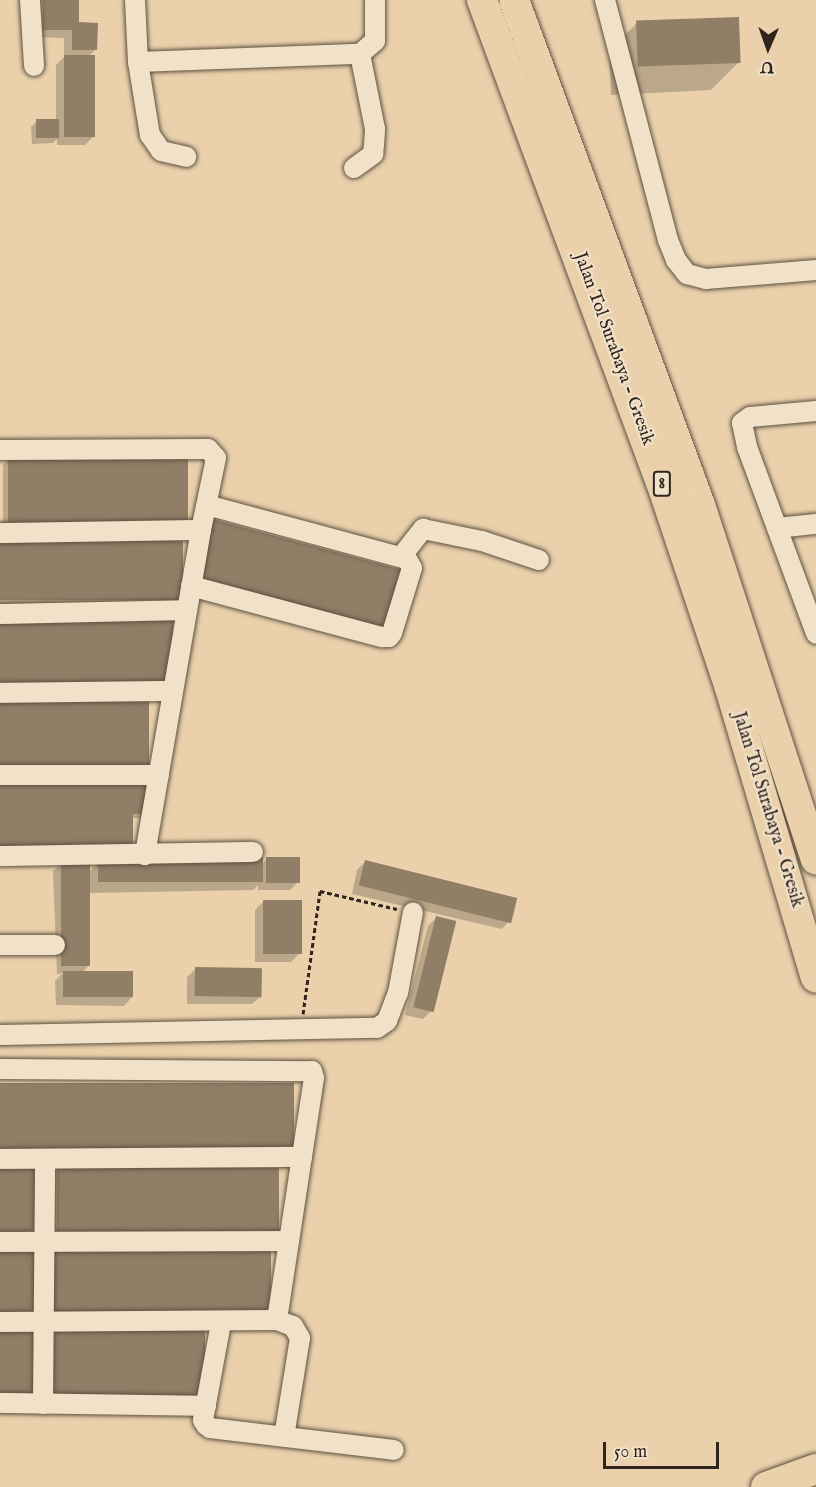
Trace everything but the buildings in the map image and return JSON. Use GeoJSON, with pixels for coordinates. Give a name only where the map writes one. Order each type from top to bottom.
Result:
{"type":"FeatureCollection","features":[{"type":"Feature","properties":{"kind":"highway","name":"Jalan Tol Surabaya - Gresik"},"geometry":{"type":"LineString","coordinates":[[482,0],[664,491],[730,688],[816,978]]}},
{"type":"Feature","properties":{"kind":"highway","name":"Jalan Tol Surabaya - Gresik"},"geometry":{"type":"LineString","coordinates":[[513,0],[700,505],[816,860]]}},
{"type":"Feature","properties":{"kind":"highway"},"geometry":{"type":"LineString","coordinates":[[766,1487],[816,1469]]}},
{"type":"Feature","properties":{"kind":"street"},"geometry":{"type":"LineString","coordinates":[[30,0],[34,66]]}},
{"type":"Feature","properties":{"kind":"street"},"geometry":{"type":"LineString","coordinates":[[135,0],[138,62],[153,141],[161,151],[186,157]]}},
{"type":"Feature","properties":{"kind":"street"},"geometry":{"type":"LineString","coordinates":[[138,62],[360,54],[375,41],[375,0]]}},
{"type":"Feature","properties":{"kind":"street"},"geometry":{"type":"LineString","coordinates":[[605,0],[668,240],[676,261],[687,274],[706,279],[816,270]]}},
{"type":"Feature","properties":{"kind":"street"},"geometry":{"type":"LineString","coordinates":[[354,168],[373,154],[375,129],[360,54]]}},
{"type":"Feature","properties":{"kind":"street"},"geometry":{"type":"LineString","coordinates":[[816,411],[755,416],[742,423],[747,447],[777,528],[811,607],[816,634]]}},
{"type":"Feature","properties":{"kind":"street"},"geometry":{"type":"LineString","coordinates":[[0,450],[208,450],[216,458],[201,530],[145,855]]}},
{"type":"Feature","properties":{"kind":"street"},"geometry":{"type":"LineString","coordinates":[[191,586],[382,638],[389,637],[412,568],[411,562],[400,557],[207,506]]}},
{"type":"Feature","properties":{"kind":"street"},"geometry":{"type":"LineString","coordinates":[[777,528],[816,524]]}},
{"type":"Feature","properties":{"kind":"street"},"geometry":{"type":"LineString","coordinates":[[400,557],[423,529],[482,541],[539,560]]}},
{"type":"Feature","properties":{"kind":"street"},"geometry":{"type":"LineString","coordinates":[[0,533],[201,530]]}},
{"type":"Feature","properties":{"kind":"street"},"geometry":{"type":"LineString","coordinates":[[0,614],[187,610]]}},
{"type":"Feature","properties":{"kind":"street"},"geometry":{"type":"LineString","coordinates":[[0,693],[173,691]]}},
{"type":"Feature","properties":{"kind":"street"},"geometry":{"type":"LineString","coordinates":[[0,775],[159,775]]}},
{"type":"Feature","properties":{"kind":"street"},"geometry":{"type":"LineString","coordinates":[[0,856],[253,852]]}},
{"type":"Feature","properties":{"kind":"street"},"geometry":{"type":"LineString","coordinates":[[0,1035],[226,1029],[300,1031],[377,1028],[387,1021],[398,993],[413,912]]}},
{"type":"Feature","properties":{"kind":"street"},"geometry":{"type":"LineString","coordinates":[[0,945],[55,945]]}},
{"type":"Feature","properties":{"kind":"street"},"geometry":{"type":"LineString","coordinates":[[0,1069],[312,1071],[314,1078],[277,1320]]}},
{"type":"Feature","properties":{"kind":"street"},"geometry":{"type":"LineString","coordinates":[[0,1159],[302,1157]]}},
{"type":"Feature","properties":{"kind":"street"},"geometry":{"type":"LineString","coordinates":[[43,1404],[45,1159]]}},
{"type":"Feature","properties":{"kind":"street"},"geometry":{"type":"LineString","coordinates":[[0,1242],[289,1241]]}},
{"type":"Feature","properties":{"kind":"street"},"geometry":{"type":"LineString","coordinates":[[0,1322],[221,1323],[277,1320],[292,1326],[300,1338],[284,1437]]}},
{"type":"Feature","properties":{"kind":"street"},"geometry":{"type":"LineString","coordinates":[[221,1323],[203,1420],[210,1428],[394,1450]]}},
{"type":"Feature","properties":{"kind":"street"},"geometry":{"type":"LineString","coordinates":[[0,1403],[206,1406]]}},
{"type":"Feature","properties":{"kind":"path"},"geometry":{"type":"LineString","coordinates":[[300,1031],[320,891],[413,912]]}}]}
